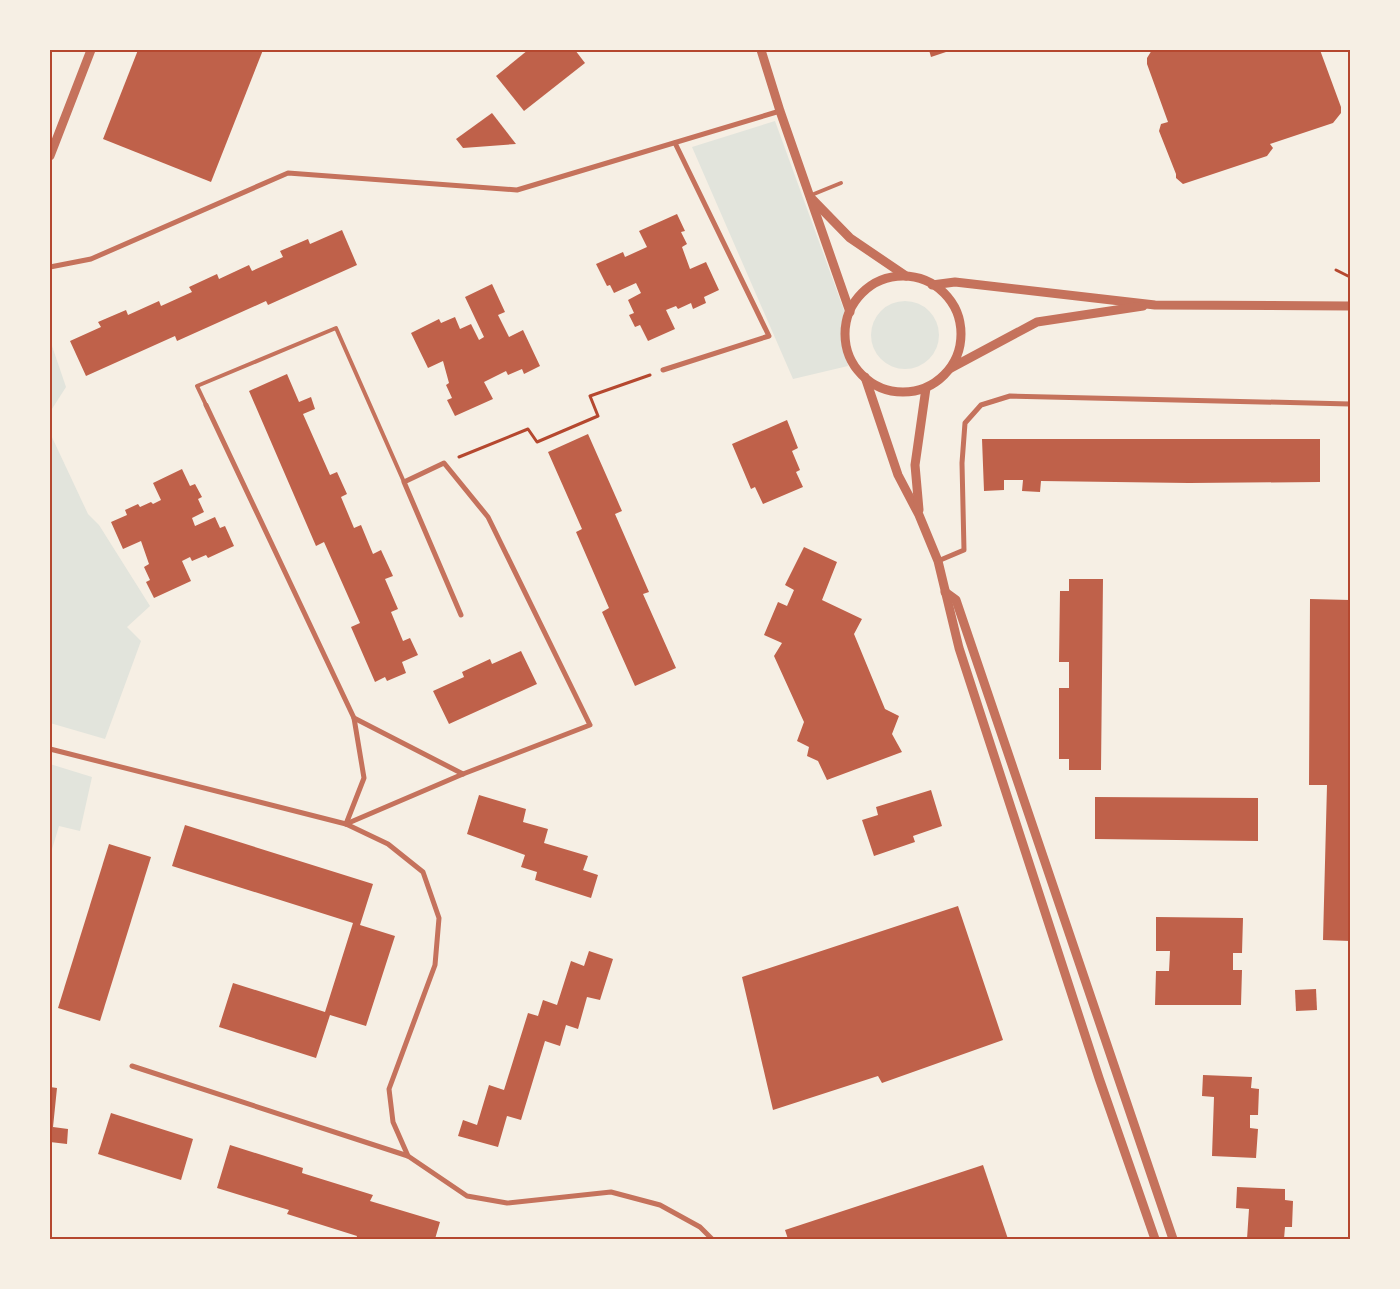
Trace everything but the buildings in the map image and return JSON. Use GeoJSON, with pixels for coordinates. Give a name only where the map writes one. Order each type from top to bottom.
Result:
{"type":"FeatureCollection","features":[{"type":"Feature","properties":{"kind":"street"},"geometry":{"type":"LineString","coordinates":[[50,156],[91,50]]}},
{"type":"Feature","properties":{"kind":"street"},"geometry":{"type":"LineString","coordinates":[[762,50],[780,111],[850,312]]}},
{"type":"Feature","properties":{"kind":"street"},"geometry":{"type":"LineString","coordinates":[[50,267],[91,260],[288,173],[517,190],[780,111]]}},
{"type":"Feature","properties":{"kind":"street"},"geometry":{"type":"LineString","coordinates":[[663,370],[769,336],[675,143]]}},
{"type":"Feature","properties":{"kind":"street"},"geometry":{"type":"LineString","coordinates":[[809,196],[850,238],[906,276]]}},
{"type":"Feature","properties":{"kind":"street"},"geometry":{"type":"LineString","coordinates":[[949,370],[961,346],[961,326],[955,306],[942,291],[925,280],[906,276],[888,278],[872,285],[859,297],[850,312],[846,330],[847,347],[854,364],[865,378],[878,387],[894,392],[910,392],[926,388],[940,379],[949,370],[1037,322],[1156,305]]}},
{"type":"Feature","properties":{"kind":"street"},"geometry":{"type":"LineString","coordinates":[[932,285],[955,282],[1156,305],[1350,306]]}},
{"type":"Feature","properties":{"kind":"street"},"geometry":{"type":"LineString","coordinates":[[865,378],[898,475],[920,515],[938,561],[959,648],[1099,1078],[1155,1239]]}},
{"type":"Feature","properties":{"kind":"street"},"geometry":{"type":"LineString","coordinates":[[920,515],[915,465],[926,388]]}},
{"type":"Feature","properties":{"kind":"street"},"geometry":{"type":"LineString","coordinates":[[938,561],[964,550],[962,463],[965,423],[981,405],[1010,396],[1350,404]]}},
{"type":"Feature","properties":{"kind":"street"},"geometry":{"type":"LineString","coordinates":[[206,405],[354,718],[364,778],[346,824]]}},
{"type":"Feature","properties":{"kind":"street"},"geometry":{"type":"LineString","coordinates":[[346,824],[462,774],[590,725],[488,517],[444,463],[404,482],[460,615]]}},
{"type":"Feature","properties":{"kind":"street"},"geometry":{"type":"LineString","coordinates":[[945,592],[956,600],[1173,1239]]}},
{"type":"Feature","properties":{"kind":"street"},"geometry":{"type":"LineString","coordinates":[[354,718],[462,774]]}},
{"type":"Feature","properties":{"kind":"street"},"geometry":{"type":"LineString","coordinates":[[50,749],[346,824],[388,844],[423,872],[439,918],[435,965],[389,1089],[393,1122],[408,1156]]}},
{"type":"Feature","properties":{"kind":"street"},"geometry":{"type":"LineString","coordinates":[[132,1066],[408,1156],[467,1196],[507,1203],[611,1192],[660,1205],[700,1227],[712,1239]]}},
{"type":"Feature","properties":{"kind":"lane"},"geometry":{"type":"LineString","coordinates":[[809,196],[841,183]]}},
{"type":"Feature","properties":{"kind":"lane"},"geometry":{"type":"LineString","coordinates":[[206,405],[198,386],[336,328],[404,482]]}},
{"type":"Feature","properties":{"kind":"path"},"geometry":{"type":"LineString","coordinates":[[1336,270],[1350,277]]}},
{"type":"Feature","properties":{"kind":"path"},"geometry":{"type":"LineString","coordinates":[[444,463],[528,429],[537,442],[598,416],[590,396],[663,370]]}},
{"type":"Feature","properties":{"kind":"shaded area"},"geometry":{"type":"Polygon","coordinates":[[[775,121],[845,313],[841,334],[848,366],[793,379],[692,147],[775,121]]]}},
{"type":"Feature","properties":{"kind":"shaded area"},"geometry":{"type":"Polygon","coordinates":[[[905,301],[918,304],[929,311],[936,322],[939,335],[936,348],[929,359],[918,366],[905,369],[892,366],[881,359],[874,348],[871,335],[874,322],[881,311],[892,304],[905,301]]]}},
{"type":"Feature","properties":{"kind":"shaded area"},"geometry":{"type":"Polygon","coordinates":[[[50,340],[66,387],[50,412],[50,340]]]}},
{"type":"Feature","properties":{"kind":"shaded area"},"geometry":{"type":"Polygon","coordinates":[[[50,433],[88,514],[99,525],[150,606],[127,627],[141,641],[105,739],[50,723],[50,433]]]}},
{"type":"Feature","properties":{"kind":"shaded area"},"geometry":{"type":"Polygon","coordinates":[[[50,764],[92,777],[80,831],[59,826],[50,856],[50,764]]]}}]}
